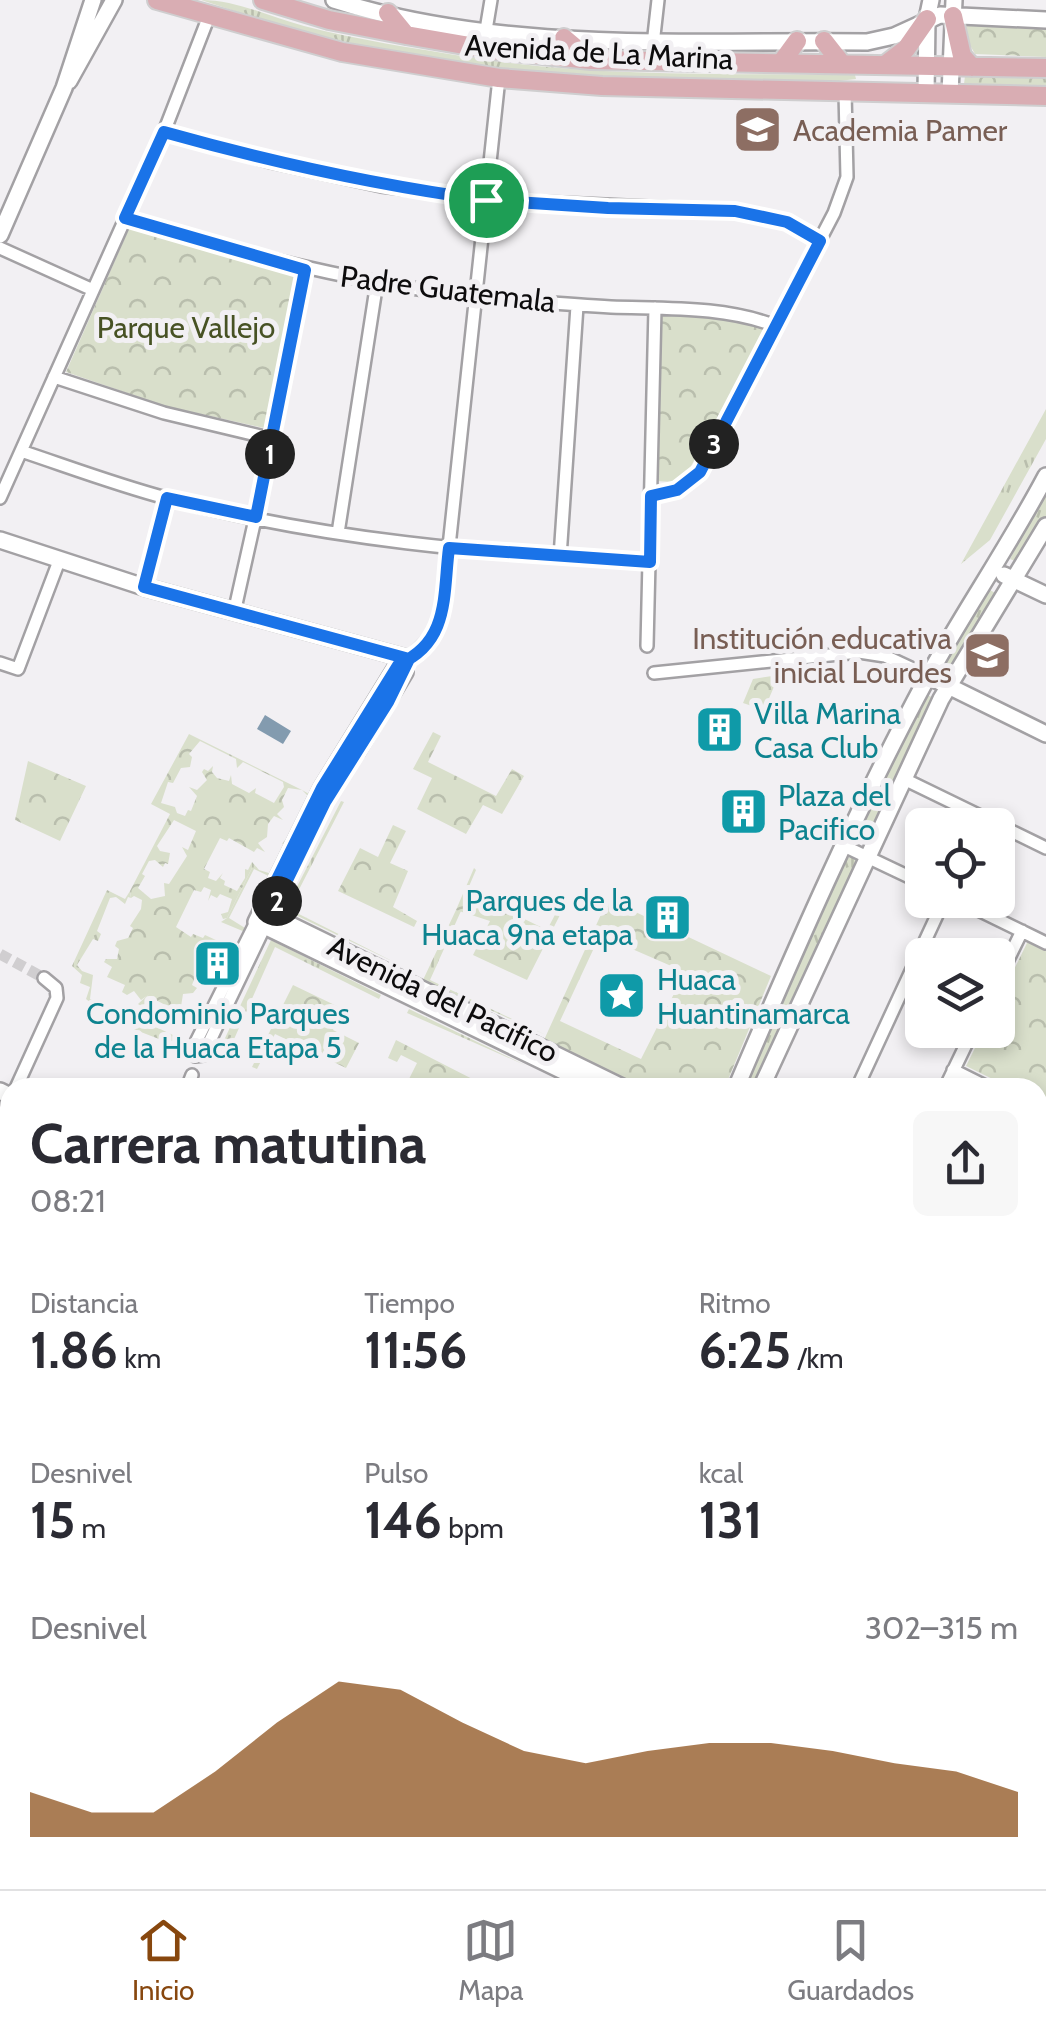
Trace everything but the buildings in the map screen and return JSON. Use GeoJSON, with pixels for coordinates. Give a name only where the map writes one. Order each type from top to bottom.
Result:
{"type":"FeatureCollection","features":[{"type":"Feature","properties":{"kind":"main road","name":"Avenida de La Marina"},"geometry":{"type":"LineString","coordinates":[[157,0],[342,52],[498,78],[602,86],[1046,96]]}},
{"type":"Feature","properties":{"kind":"main road","name":"Avenida de La Marina"},"geometry":{"type":"LineString","coordinates":[[263,0],[329,20],[406,35],[493,50],[591,60],[1046,68]]}},
{"type":"Feature","properties":{"kind":"main road"},"geometry":{"type":"LineString","coordinates":[[954,8],[962,56],[972,67]]}},
{"type":"Feature","properties":{"kind":"main road"},"geometry":{"type":"LineString","coordinates":[[388,13],[406,35]]}},
{"type":"Feature","properties":{"kind":"main road"},"geometry":{"type":"LineString","coordinates":[[884,64],[906,48],[927,19]]}},
{"type":"Feature","properties":{"kind":"main road"},"geometry":{"type":"LineString","coordinates":[[564,38],[591,60]]}},
{"type":"Feature","properties":{"kind":"main road"},"geometry":{"type":"LineString","coordinates":[[781,63],[797,41]]}},
{"type":"Feature","properties":{"kind":"main road"},"geometry":{"type":"LineString","coordinates":[[824,42],[842,64]]}},
{"type":"Feature","properties":{"kind":"street"},"geometry":{"type":"LineString","coordinates":[[64,88],[93,0]]}},
{"type":"Feature","properties":{"kind":"street"},"geometry":{"type":"LineString","coordinates":[[1,230],[64,88],[114,0]]}},
{"type":"Feature","properties":{"kind":"street","name":"Avenida de La Marina"},"geometry":{"type":"LineString","coordinates":[[334,0],[486,30],[652,42],[881,39],[954,8],[1046,20]]}},
{"type":"Feature","properties":{"kind":"street"},"geometry":{"type":"LineString","coordinates":[[486,30],[491,0]]}},
{"type":"Feature","properties":{"kind":"street"},"geometry":{"type":"LineString","coordinates":[[651,62],[658,0]]}},
{"type":"Feature","properties":{"kind":"street"},"geometry":{"type":"LineString","coordinates":[[926,94],[931,0]]}},
{"type":"Feature","properties":{"kind":"street"},"geometry":{"type":"LineString","coordinates":[[950,94],[954,8]]}},
{"type":"Feature","properties":{"kind":"street"},"geometry":{"type":"LineString","coordinates":[[0,498],[164,132],[210,16]]}},
{"type":"Feature","properties":{"kind":"street"},"geometry":{"type":"LineString","coordinates":[[263,918],[205,1052],[195,1056],[194,1046],[325,802],[388,702],[409,659],[441,623],[498,78]]}},
{"type":"Feature","properties":{"kind":"street"},"geometry":{"type":"LineString","coordinates":[[651,496],[677,490],[700,472],[834,213],[846,177],[845,92]]}},
{"type":"Feature","properties":{"kind":"street"},"geometry":{"type":"LineString","coordinates":[[164,132],[272,162],[381,186],[486,200],[735,211],[787,222],[820,241]]}},
{"type":"Feature","properties":{"kind":"street","name":"Padre Guatemala"},"geometry":{"type":"LineString","coordinates":[[125,218],[305,270],[377,282],[577,306],[732,312],[776,326]]}},
{"type":"Feature","properties":{"kind":"street"},"geometry":{"type":"LineString","coordinates":[[0,248],[94,290]]}},
{"type":"Feature","properties":{"kind":"street"},"geometry":{"type":"LineString","coordinates":[[234,612],[273,439],[305,270]]}},
{"type":"Feature","properties":{"kind":"street"},"geometry":{"type":"LineString","coordinates":[[338,533],[377,282]]}},
{"type":"Feature","properties":{"kind":"street"},"geometry":{"type":"LineString","coordinates":[[560,557],[577,306]]}},
{"type":"Feature","properties":{"kind":"street"},"geometry":{"type":"LineString","coordinates":[[647,646],[655,308]]}},
{"type":"Feature","properties":{"kind":"street"},"geometry":{"type":"LineString","coordinates":[[54,378],[164,414],[273,439]]}},
{"type":"Feature","properties":{"kind":"street"},"geometry":{"type":"LineString","coordinates":[[21,451],[167,498],[338,533],[449,548],[650,562]]}},
{"type":"Feature","properties":{"kind":"street"},"geometry":{"type":"LineString","coordinates":[[740,1078],[844,846],[928,676],[1046,476]]}},
{"type":"Feature","properties":{"kind":"street"},"geometry":{"type":"LineString","coordinates":[[144,587],[167,498]]}},
{"type":"Feature","properties":{"kind":"street"},"geometry":{"type":"LineString","coordinates":[[766,1078],[868,856],[911,783],[948,686],[1046,526]]}},
{"type":"Feature","properties":{"kind":"street"},"geometry":{"type":"LineString","coordinates":[[0,540],[144,587],[409,659]]}},
{"type":"Feature","properties":{"kind":"street"},"geometry":{"type":"LineString","coordinates":[[0,662],[18,669],[59,561]]}},
{"type":"Feature","properties":{"kind":"street"},"geometry":{"type":"LineString","coordinates":[[994,569],[1046,595]]}},
{"type":"Feature","properties":{"kind":"street"},"geometry":{"type":"LineString","coordinates":[[654,673],[859,652],[884,656],[1046,734]]}},
{"type":"Feature","properties":{"kind":"street"},"geometry":{"type":"LineString","coordinates":[[911,783],[1046,848]]}},
{"type":"Feature","properties":{"kind":"street"},"geometry":{"type":"LineString","coordinates":[[844,846],[905,874]]}},
{"type":"Feature","properties":{"kind":"street","name":"Avenida del Pacifico"},"geometry":{"type":"LineString","coordinates":[[263,918],[578,1078]]}},
{"type":"Feature","properties":{"kind":"street","name":"Avenida del Pacifico"},"geometry":{"type":"LineString","coordinates":[[263,918],[603,1078]]}},
{"type":"Feature","properties":{"kind":"street"},"geometry":{"type":"LineString","coordinates":[[862,1078],[936,918]]}},
{"type":"Feature","properties":{"kind":"street"},"geometry":{"type":"LineString","coordinates":[[995,918],[1046,943]]}},
{"type":"Feature","properties":{"kind":"street"},"geometry":{"type":"LineString","coordinates":[[1015,945],[1022,931]]}},
{"type":"Feature","properties":{"kind":"street"},"geometry":{"type":"LineString","coordinates":[[21,1078],[57,998],[56,988],[44,978]]}},
{"type":"Feature","properties":{"kind":"street"},"geometry":{"type":"LineString","coordinates":[[949,1078],[964,1048]]}},
{"type":"Feature","properties":{"kind":"street"},"geometry":{"type":"LineString","coordinates":[[953,1070],[969,1078]]}},
{"type":"Feature","properties":{"kind":"green space"},"geometry":{"type":"Polygon","coordinates":[[[201,0],[240,6],[345,35],[516,64],[662,73],[855,75],[856,79],[660,79],[489,68],[344,42],[201,0]]]}},
{"type":"Feature","properties":{"kind":"green space"},"geometry":{"type":"Polygon","coordinates":[[[965,23],[1046,25],[1046,57],[975,54],[963,33],[965,23]]]}},
{"type":"Feature","properties":{"kind":"green space"},"geometry":{"type":"Polygon","coordinates":[[[965,76],[1046,78],[1046,86],[964,84],[965,76]]]}},
{"type":"Feature","properties":{"kind":"green space","name":"Parque Vallejo"},"geometry":{"type":"Polygon","coordinates":[[[131,224],[297,274],[264,428],[165,406],[66,372],[131,224]]]}},
{"type":"Feature","properties":{"kind":"green space"},"geometry":{"type":"Polygon","coordinates":[[[660,314],[713,315],[766,329],[690,468],[672,482],[656,481],[660,314]]]}},
{"type":"Feature","properties":{"kind":"green space"},"geometry":{"type":"Polygon","coordinates":[[[1046,409],[1046,439],[990,540],[961,564],[1046,409]]]}},
{"type":"Feature","properties":{"kind":"green space"},"geometry":{"type":"Polygon","coordinates":[[[1046,489],[1046,517],[1018,562],[1010,559],[1046,489]]]}},
{"type":"Feature","properties":{"kind":"green space"},"geometry":{"type":"Polygon","coordinates":[[[988,589],[999,595],[953,669],[943,663],[988,589]]]}},
{"type":"Feature","properties":{"kind":"green space"},"geometry":{"type":"Polygon","coordinates":[[[779,675],[764,710],[743,703],[753,679],[779,675]]]}},
{"type":"Feature","properties":{"kind":"green space"},"geometry":{"type":"Polygon","coordinates":[[[926,694],[935,699],[870,838],[861,840],[858,832],[926,694]]]}},
{"type":"Feature","properties":{"kind":"green space"},"geometry":{"type":"Polygon","coordinates":[[[433,732],[441,736],[428,762],[496,796],[512,769],[524,776],[502,814],[483,805],[466,834],[417,809],[432,778],[413,769],[433,732]]]}},
{"type":"Feature","properties":{"kind":"green space"},"geometry":{"type":"Polygon","coordinates":[[[189,734],[302,790],[288,788],[282,800],[284,807],[277,814],[283,820],[274,816],[268,824],[267,837],[258,843],[265,852],[257,848],[254,852],[229,838],[220,838],[204,869],[210,872],[208,878],[216,881],[223,873],[220,878],[224,885],[237,891],[245,878],[245,869],[252,862],[252,868],[227,918],[223,919],[221,914],[228,912],[232,899],[220,894],[217,898],[211,895],[208,901],[211,890],[194,890],[176,927],[191,937],[205,935],[218,941],[214,950],[218,953],[207,950],[202,960],[208,968],[205,973],[197,971],[192,985],[197,988],[193,993],[183,994],[180,1013],[151,993],[141,1000],[134,991],[127,995],[122,992],[125,985],[107,977],[112,967],[104,962],[117,959],[117,941],[128,938],[133,928],[130,926],[142,900],[131,898],[130,891],[170,814],[151,804],[189,734]],[[200,741],[189,754],[190,767],[181,768],[173,783],[168,782],[161,803],[175,807],[177,813],[185,816],[197,796],[189,787],[197,790],[207,780],[204,769],[208,771],[213,766],[217,778],[229,781],[231,775],[232,784],[249,793],[256,788],[255,793],[274,803],[283,782],[243,762],[237,768],[236,759],[200,741]],[[174,820],[157,846],[170,853],[168,864],[163,867],[155,860],[149,861],[142,874],[145,876],[138,888],[151,899],[165,896],[164,883],[169,884],[187,856],[182,847],[188,850],[196,831],[174,820]]]}},
{"type":"Feature","properties":{"kind":"green space"},"geometry":{"type":"Polygon","coordinates":[[[28,761],[86,786],[60,841],[15,820],[28,761]]]}},
{"type":"Feature","properties":{"kind":"green space"},"geometry":{"type":"Polygon","coordinates":[[[302,790],[316,798],[277,880],[254,869],[229,918],[253,933],[196,1052],[124,1024],[86,999],[90,987],[80,983],[82,975],[72,966],[107,890],[125,899],[130,891],[131,898],[125,904],[116,897],[110,898],[97,931],[101,934],[98,941],[93,939],[77,965],[93,975],[90,999],[131,1019],[136,1017],[141,1006],[138,1004],[151,992],[156,1000],[150,997],[148,1002],[154,1009],[152,1013],[144,1010],[143,1021],[190,1043],[245,932],[221,922],[227,918],[252,862],[259,870],[272,874],[286,846],[282,844],[285,840],[289,842],[310,798],[302,790]]]}},
{"type":"Feature","properties":{"kind":"green space"},"geometry":{"type":"Polygon","coordinates":[[[341,801],[344,802],[289,909],[398,964],[285,910],[341,801]]]}},
{"type":"Feature","properties":{"kind":"green space"},"geometry":{"type":"Polygon","coordinates":[[[393,825],[406,831],[390,863],[408,871],[393,907],[417,921],[414,927],[338,891],[360,848],[378,857],[393,825]]]}},
{"type":"Feature","properties":{"kind":"green space"},"geometry":{"type":"Polygon","coordinates":[[[853,856],[857,865],[760,1078],[746,1078],[845,859],[853,856]]]}},
{"type":"Feature","properties":{"kind":"green space"},"geometry":{"type":"Polygon","coordinates":[[[474,868],[467,891],[547,930],[558,909],[562,911],[527,980],[473,955],[490,921],[456,910],[474,868]]]}},
{"type":"Feature","properties":{"kind":"green space"},"geometry":{"type":"Polygon","coordinates":[[[608,899],[771,976],[729,1078],[624,1078],[544,1040],[608,899]],[[600,935],[560,1021],[641,1059],[685,972],[600,935]]]}},
{"type":"Feature","properties":{"kind":"green space"},"geometry":{"type":"Polygon","coordinates":[[[456,910],[461,911],[430,980],[546,1035],[423,980],[456,910]]]}},
{"type":"Feature","properties":{"kind":"green space"},"geometry":{"type":"Polygon","coordinates":[[[271,940],[381,995],[379,999],[275,947],[227,1055],[219,1051],[271,940]]]}},
{"type":"Feature","properties":{"kind":"green space"},"geometry":{"type":"Polygon","coordinates":[[[1028,941],[1046,950],[1046,1078],[991,1078],[966,1066],[975,1048],[1015,1048],[1015,967],[1028,941]]]}},
{"type":"Feature","properties":{"kind":"green space"},"geometry":{"type":"Polygon","coordinates":[[[293,985],[343,1009],[333,1030],[359,1043],[346,1068],[275,1034],[257,1069],[252,1067],[293,985]]]}},
{"type":"Feature","properties":{"kind":"green space"},"geometry":{"type":"Polygon","coordinates":[[[409,1009],[527,1066],[407,1013],[409,1009]]]}},
{"type":"Feature","properties":{"kind":"green space"},"geometry":{"type":"Polygon","coordinates":[[[396,1040],[470,1078],[410,1078],[417,1063],[401,1055],[397,1062],[388,1058],[396,1040]]]}},
{"type":"Feature","properties":{"kind":"water"},"geometry":{"type":"Polygon","coordinates":[[[265,715],[291,731],[283,744],[257,729],[265,715]]]}},
{"type":"Feature","properties":{"kind":"tunnel"},"geometry":{"type":"LineString","coordinates":[[0,954],[44,978]]}},
{"type":"Feature","properties":{"kind":"place","name":"Academia Pamer"},"geometry":{"type":"Point","coordinates":[758,130]}},
{"type":"Feature","properties":{"kind":"place","name":"Institución educativa inicial Lourdes"},"geometry":{"type":"Point","coordinates":[987,655]}},
{"type":"Feature","properties":{"kind":"place","name":"Villa Marina Casa Club"},"geometry":{"type":"Point","coordinates":[719,730]}},
{"type":"Feature","properties":{"kind":"place","name":"Plaza del Pacifico"},"geometry":{"type":"Point","coordinates":[743,812]}},
{"type":"Feature","properties":{"kind":"place","name":"Parques de la Huaca 9na etapa"},"geometry":{"type":"Point","coordinates":[668,917]}},
{"type":"Feature","properties":{"kind":"place","name":"Condominio Parques de la Huaca Etapa 5"},"geometry":{"type":"Point","coordinates":[218,964]}},
{"type":"Feature","properties":{"kind":"place","name":"Huaca Huantinamarca"},"geometry":{"type":"Point","coordinates":[622,996]}},
{"type":"Feature","properties":{"kind":"route"},"geometry":{"type":"LineString","coordinates":[[486,200],[381,186],[272,162],[164,132],[125,218],[305,270],[256,517],[167,498],[144,587],[409,659],[388,702],[325,802],[270,915],[262,910],[322,788],[399,664],[409,659],[441,623],[449,548],[650,562],[651,496],[677,490],[700,472],[820,241],[787,222],[735,211],[486,200]]}}]}
